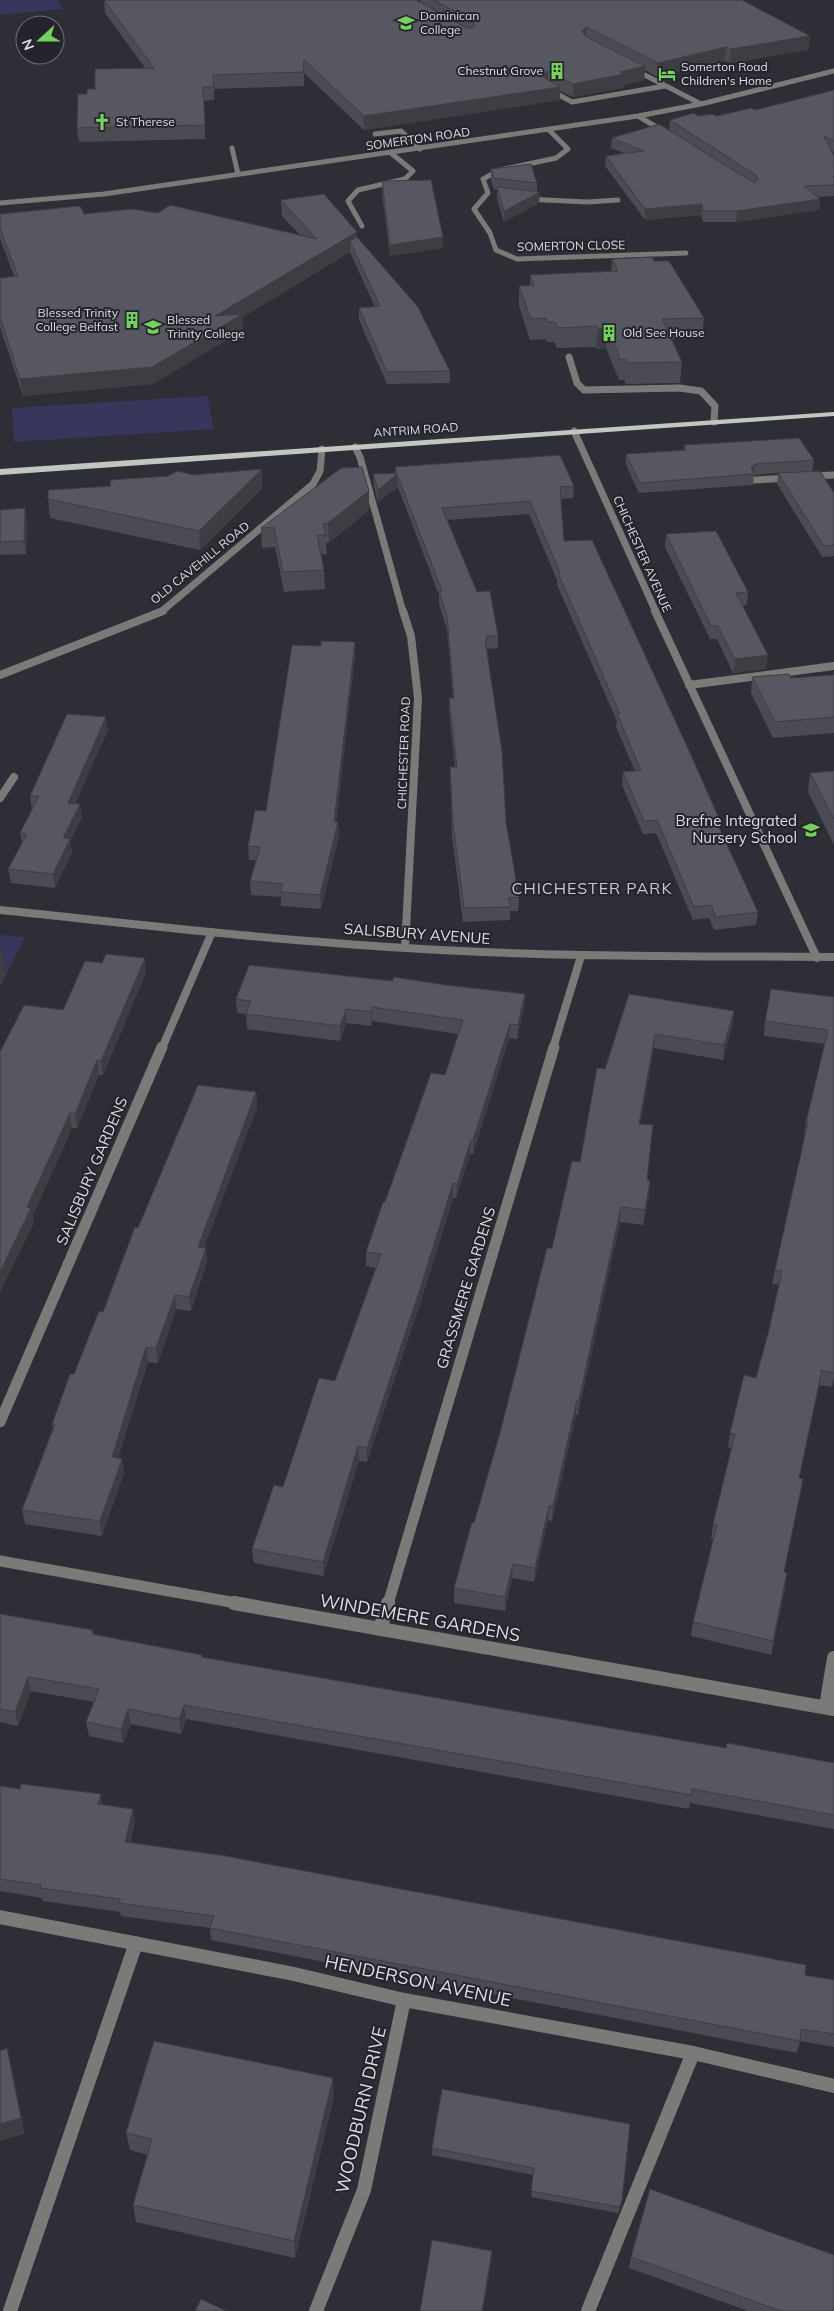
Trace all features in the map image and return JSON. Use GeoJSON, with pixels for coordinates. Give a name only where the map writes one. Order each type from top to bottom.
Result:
{"type":"FeatureCollection","features":[{"type":"Feature","properties":{"kind":"main road","name":"ANTRIM ROAD"},"geometry":{"type":"LineString","coordinates":[[0,472],[834,414]]}},
{"type":"Feature","properties":{"kind":"street"},"geometry":{"type":"LineString","coordinates":[[630,68],[701,104]]}},
{"type":"Feature","properties":{"kind":"street","name":"SOMERTON ROAD"},"geometry":{"type":"LineString","coordinates":[[0,203],[104,194],[638,116],[701,104],[834,70]]}},
{"type":"Feature","properties":{"kind":"street"},"geometry":{"type":"LineString","coordinates":[[548,89],[572,102],[665,86]]}},
{"type":"Feature","properties":{"kind":"street"},"geometry":{"type":"LineString","coordinates":[[638,116],[670,136]]}},
{"type":"Feature","properties":{"kind":"street","name":"SOMERTON CLOSE"},"geometry":{"type":"LineString","coordinates":[[549,130],[568,149],[556,158],[500,170],[483,179],[488,193],[474,209],[490,233],[496,250],[517,258],[686,253]]}},
{"type":"Feature","properties":{"kind":"street"},"geometry":{"type":"LineString","coordinates":[[375,134],[401,131],[420,149]]}},
{"type":"Feature","properties":{"kind":"street"},"geometry":{"type":"LineString","coordinates":[[232,148],[238,174]]}},
{"type":"Feature","properties":{"kind":"street"},"geometry":{"type":"LineString","coordinates":[[362,226],[348,201],[358,190],[405,179],[413,171],[391,153]]}},
{"type":"Feature","properties":{"kind":"street"},"geometry":{"type":"LineString","coordinates":[[488,193],[496,194]]}},
{"type":"Feature","properties":{"kind":"street"},"geometry":{"type":"LineString","coordinates":[[522,198],[587,202],[618,200]]}},
{"type":"Feature","properties":{"kind":"street"},"geometry":{"type":"LineString","coordinates":[[569,358],[577,383],[584,390],[679,388],[701,391],[715,406],[714,422]]}},
{"type":"Feature","properties":{"kind":"street","name":"CHICHESTER AVENUE"},"geometry":{"type":"LineString","coordinates":[[574,431],[689,685],[734,776],[817,958]]}},
{"type":"Feature","properties":{"kind":"street","name":"CHICHESTER ROAD"},"geometry":{"type":"LineString","coordinates":[[355,447],[360,457],[393,582],[410,636],[418,698],[405,948]]}},
{"type":"Feature","properties":{"kind":"street","name":"OLD CAVEHILL ROAD"},"geometry":{"type":"LineString","coordinates":[[0,674],[160,613],[313,484],[320,471],[322,449]]}},
{"type":"Feature","properties":{"kind":"street"},"geometry":{"type":"LineString","coordinates":[[804,477],[834,475]]}},
{"type":"Feature","properties":{"kind":"street"},"geometry":{"type":"LineString","coordinates":[[755,480],[794,477]]}},
{"type":"Feature","properties":{"kind":"street"},"geometry":{"type":"LineString","coordinates":[[689,685],[834,666]]}},
{"type":"Feature","properties":{"kind":"street"},"geometry":{"type":"LineString","coordinates":[[0,798],[14,777]]}},
{"type":"Feature","properties":{"kind":"street","name":"SALISBURY AVENUE"},"geometry":{"type":"LineString","coordinates":[[0,910],[212,932],[405,948],[581,956],[834,957]]}},
{"type":"Feature","properties":{"kind":"street","name":"SALISBURY GARDENS"},"geometry":{"type":"LineString","coordinates":[[0,1422],[212,932]]}},
{"type":"Feature","properties":{"kind":"street","name":"GRASSMERE GARDENS"},"geometry":{"type":"LineString","coordinates":[[380,1629],[581,956]]}},
{"type":"Feature","properties":{"kind":"street","name":"WINDEMERE GARDENS"},"geometry":{"type":"LineString","coordinates":[[0,1561],[830,1708]]}},
{"type":"Feature","properties":{"kind":"street"},"geometry":{"type":"LineString","coordinates":[[830,1708],[834,1658]]}},
{"type":"Feature","properties":{"kind":"street","name":"HENDERSON AVENUE"},"geometry":{"type":"LineString","coordinates":[[0,1917],[294,1974],[404,2000],[693,2053],[834,2086]]}},
{"type":"Feature","properties":{"kind":"street"},"geometry":{"type":"LineString","coordinates":[[10,2311],[136,1943]]}},
{"type":"Feature","properties":{"kind":"street","name":"WOODBURN DRIVE"},"geometry":{"type":"LineString","coordinates":[[316,2311],[364,2190],[404,2000]]}},
{"type":"Feature","properties":{"kind":"street"},"geometry":{"type":"LineString","coordinates":[[588,2311],[693,2053]]}},
{"type":"Feature","properties":{"kind":"shaded area"},"geometry":{"type":"Polygon","coordinates":[[[0,0],[57,0],[63,9],[0,15],[0,0]]]}},
{"type":"Feature","properties":{"kind":"shaded area"},"geometry":{"type":"Polygon","coordinates":[[[207,396],[214,429],[14,442],[12,408],[207,396]]]}},
{"type":"Feature","properties":{"kind":"shaded area"},"geometry":{"type":"Polygon","coordinates":[[[0,935],[25,937],[6,975],[0,974],[0,935]]]}},
{"type":"Feature","properties":{"kind":"building"},"geometry":{"type":"Polygon","coordinates":[[[104,0],[416,0],[469,29],[475,26],[473,21],[433,0],[742,0],[810,36],[731,49],[726,47],[658,63],[586,27],[582,31],[585,36],[645,66],[620,72],[624,74],[573,84],[548,71],[544,74],[545,78],[560,87],[364,116],[304,60],[303,72],[213,75],[214,87],[203,87],[205,125],[77,128],[78,94],[87,94],[87,89],[95,89],[95,69],[154,68],[104,0]]]}},
{"type":"Feature","properties":{"kind":"building"},"geometry":{"type":"Polygon","coordinates":[[[834,90],[834,141],[824,136],[834,156],[834,185],[804,186],[820,199],[737,211],[703,211],[702,204],[645,209],[606,156],[644,151],[612,138],[659,124],[754,183],[758,179],[756,175],[670,120],[694,113],[698,116],[712,114],[717,116],[751,108],[755,110],[834,90]]]}},
{"type":"Feature","properties":{"kind":"building"},"geometry":{"type":"Polygon","coordinates":[[[531,164],[537,183],[494,178],[491,169],[531,164]]]}},
{"type":"Feature","properties":{"kind":"building"},"geometry":{"type":"Polygon","coordinates":[[[431,180],[443,237],[390,245],[382,181],[431,180]]]}},
{"type":"Feature","properties":{"kind":"building"},"geometry":{"type":"Polygon","coordinates":[[[497,187],[540,192],[504,211],[497,187]]]}},
{"type":"Feature","properties":{"kind":"building"},"geometry":{"type":"Polygon","coordinates":[[[324,194],[357,232],[215,316],[243,314],[152,367],[20,379],[0,317],[0,278],[18,276],[0,228],[0,214],[80,206],[84,214],[132,209],[158,213],[170,205],[317,239],[281,200],[324,194]]]}},
{"type":"Feature","properties":{"kind":"building"},"geometry":{"type":"Polygon","coordinates":[[[357,237],[418,307],[450,371],[387,372],[359,308],[380,306],[350,241],[357,237]]]}},
{"type":"Feature","properties":{"kind":"building"},"geometry":{"type":"Polygon","coordinates":[[[652,257],[654,261],[669,261],[704,318],[662,319],[682,362],[627,363],[626,359],[621,360],[607,328],[598,329],[596,326],[558,328],[555,322],[547,322],[546,318],[531,319],[519,286],[534,285],[530,275],[618,271],[612,259],[652,257]]]}},
{"type":"Feature","properties":{"kind":"building"},"geometry":{"type":"Polygon","coordinates":[[[799,438],[814,460],[755,464],[751,469],[754,474],[640,483],[626,454],[686,450],[684,445],[799,438]]]}},
{"type":"Feature","properties":{"kind":"building"},"geometry":{"type":"Polygon","coordinates":[[[560,455],[574,486],[560,487],[564,541],[592,540],[691,755],[721,823],[717,823],[758,912],[716,917],[711,905],[694,907],[657,820],[644,821],[623,772],[641,770],[617,714],[620,714],[558,573],[560,573],[530,501],[442,508],[477,592],[490,591],[498,636],[486,636],[487,640],[485,640],[502,751],[506,822],[519,897],[509,898],[510,907],[464,908],[453,823],[450,767],[457,767],[449,698],[454,698],[447,616],[439,591],[442,591],[397,474],[378,490],[373,474],[397,473],[395,467],[560,455]]]}},
{"type":"Feature","properties":{"kind":"building"},"geometry":{"type":"Polygon","coordinates":[[[362,467],[369,491],[328,523],[323,524],[326,535],[317,535],[324,570],[283,572],[274,527],[261,528],[341,468],[362,467]]]}},
{"type":"Feature","properties":{"kind":"building"},"geometry":{"type":"Polygon","coordinates":[[[262,469],[199,531],[48,499],[48,490],[111,486],[110,480],[168,476],[178,471],[193,475],[262,469]]]}},
{"type":"Feature","properties":{"kind":"building"},"geometry":{"type":"Polygon","coordinates":[[[820,471],[834,493],[834,545],[824,546],[778,473],[820,471]]]}},
{"type":"Feature","properties":{"kind":"building"},"geometry":{"type":"Polygon","coordinates":[[[25,508],[24,541],[0,542],[0,510],[25,508]]]}},
{"type":"Feature","properties":{"kind":"building"},"geometry":{"type":"Polygon","coordinates":[[[716,531],[748,592],[736,593],[768,655],[735,659],[718,626],[711,626],[666,534],[716,531]]]}},
{"type":"Feature","properties":{"kind":"building"},"geometry":{"type":"Polygon","coordinates":[[[321,641],[355,642],[334,822],[338,822],[320,895],[280,892],[283,884],[250,881],[260,847],[248,846],[255,810],[266,811],[292,645],[321,646],[321,641]]]}},
{"type":"Feature","properties":{"kind":"building"},"geometry":{"type":"Polygon","coordinates":[[[789,674],[791,678],[834,675],[834,717],[775,722],[752,677],[789,674]]]}},
{"type":"Feature","properties":{"kind":"building"},"geometry":{"type":"Polygon","coordinates":[[[67,714],[106,717],[68,803],[80,804],[63,838],[70,839],[53,874],[8,869],[27,834],[20,833],[39,796],[30,796],[67,714]]]}},
{"type":"Feature","properties":{"kind":"building"},"geometry":{"type":"Polygon","coordinates":[[[834,771],[834,819],[810,773],[834,771]]]}},
{"type":"Feature","properties":{"kind":"building"},"geometry":{"type":"Polygon","coordinates":[[[106,954],[145,958],[101,1061],[97,1060],[75,1114],[70,1113],[27,1207],[31,1208],[0,1272],[0,1052],[24,1005],[63,1010],[85,961],[102,963],[106,954]]]}},
{"type":"Feature","properties":{"kind":"building"},"geometry":{"type":"Polygon","coordinates":[[[249,965],[392,981],[394,977],[525,994],[518,1025],[510,1024],[473,1140],[471,1140],[457,1184],[453,1183],[367,1448],[358,1446],[323,1562],[252,1549],[274,1485],[283,1487],[319,1378],[335,1381],[381,1254],[366,1252],[383,1202],[385,1202],[431,1073],[445,1075],[463,1020],[372,1007],[371,1012],[346,1009],[340,1026],[246,1014],[251,1001],[236,999],[249,965]]]}},
{"type":"Feature","properties":{"kind":"building"},"geometry":{"type":"Polygon","coordinates":[[[771,989],[834,997],[834,1373],[822,1370],[799,1478],[803,1479],[784,1572],[787,1573],[773,1641],[693,1622],[717,1525],[713,1524],[735,1434],[730,1433],[744,1375],[756,1378],[769,1330],[782,1271],[775,1270],[808,1122],[806,1122],[828,1030],[765,1021],[771,989]]]}},
{"type":"Feature","properties":{"kind":"building"},"geometry":{"type":"Polygon","coordinates":[[[629,994],[734,1011],[724,1045],[655,1034],[639,1124],[653,1125],[647,1180],[650,1181],[645,1210],[621,1207],[579,1400],[577,1400],[553,1506],[549,1506],[535,1568],[513,1564],[505,1597],[454,1588],[472,1522],[474,1523],[500,1433],[547,1248],[552,1248],[572,1161],[580,1162],[597,1068],[605,1069],[629,994]]]}},
{"type":"Feature","properties":{"kind":"building"},"geometry":{"type":"Polygon","coordinates":[[[198,1085],[256,1092],[198,1247],[206,1248],[189,1297],[175,1295],[156,1348],[146,1347],[112,1457],[122,1459],[100,1521],[22,1510],[55,1424],[52,1424],[70,1374],[74,1374],[99,1311],[103,1312],[135,1227],[138,1228],[198,1085]]]}},
{"type":"Feature","properties":{"kind":"building"},"geometry":{"type":"Polygon","coordinates":[[[0,1614],[93,1630],[92,1634],[202,1655],[201,1657],[726,1748],[727,1743],[834,1763],[834,1815],[692,1789],[691,1795],[184,1705],[179,1719],[128,1709],[121,1729],[86,1722],[99,1689],[28,1677],[15,1712],[0,1709],[0,1614]]]}},
{"type":"Feature","properties":{"kind":"building"},"geometry":{"type":"Polygon","coordinates":[[[21,1784],[101,1794],[98,1804],[133,1809],[125,1842],[220,1855],[806,1965],[805,1975],[834,1980],[834,2034],[801,2029],[800,2041],[210,1928],[214,1916],[119,1903],[120,1899],[40,1888],[41,1885],[0,1879],[0,1786],[20,1789],[21,1784]]]}},
{"type":"Feature","properties":{"kind":"building"},"geometry":{"type":"Polygon","coordinates":[[[154,2041],[333,2078],[294,2241],[133,2205],[152,2139],[126,2133],[154,2041]]]}},
{"type":"Feature","properties":{"kind":"building"},"geometry":{"type":"Polygon","coordinates":[[[7,2048],[21,2118],[0,2124],[0,2051],[7,2048]]]}},
{"type":"Feature","properties":{"kind":"building"},"geometry":{"type":"Polygon","coordinates":[[[442,2089],[630,2124],[622,2200],[619,2207],[531,2191],[534,2168],[432,2148],[442,2089]]]}},
{"type":"Feature","properties":{"kind":"building"},"geometry":{"type":"Polygon","coordinates":[[[650,2189],[834,2255],[834,2311],[781,2311],[631,2257],[650,2189]]]}},
{"type":"Feature","properties":{"kind":"building"},"geometry":{"type":"Polygon","coordinates":[[[432,2240],[492,2251],[482,2311],[420,2311],[432,2240]]]}},
{"type":"Feature","properties":{"kind":"building"},"geometry":{"type":"Polygon","coordinates":[[[201,2299],[226,2311],[195,2311],[201,2299]]]}},
{"type":"Feature","properties":{"kind":"place","name":"Dominican College"},"geometry":{"type":"Point","coordinates":[406,23]}},
{"type":"Feature","properties":{"kind":"place","name":"Chestnut Grove"},"geometry":{"type":"Point","coordinates":[557,71]}},
{"type":"Feature","properties":{"kind":"place","name":"Somerton Road Children's Home"},"geometry":{"type":"Point","coordinates":[667,74]}},
{"type":"Feature","properties":{"kind":"place","name":"St Therese"},"geometry":{"type":"Point","coordinates":[102,122]}},
{"type":"Feature","properties":{"kind":"place","name":"Blessed Trinity College Belfast"},"geometry":{"type":"Point","coordinates":[132,320]}},
{"type":"Feature","properties":{"kind":"place","name":"Blessed Trinity College"},"geometry":{"type":"Point","coordinates":[153,327]}},
{"type":"Feature","properties":{"kind":"place","name":"Old See House"},"geometry":{"type":"Point","coordinates":[609,333]}},
{"type":"Feature","properties":{"kind":"place","name":"Brefne Integrated Nursery School"},"geometry":{"type":"Point","coordinates":[811,830]}},
{"type":"Feature","properties":{"kind":"district","name":"CHICHESTER PARK"},"geometry":{"type":"Point","coordinates":[592,888]}}]}
